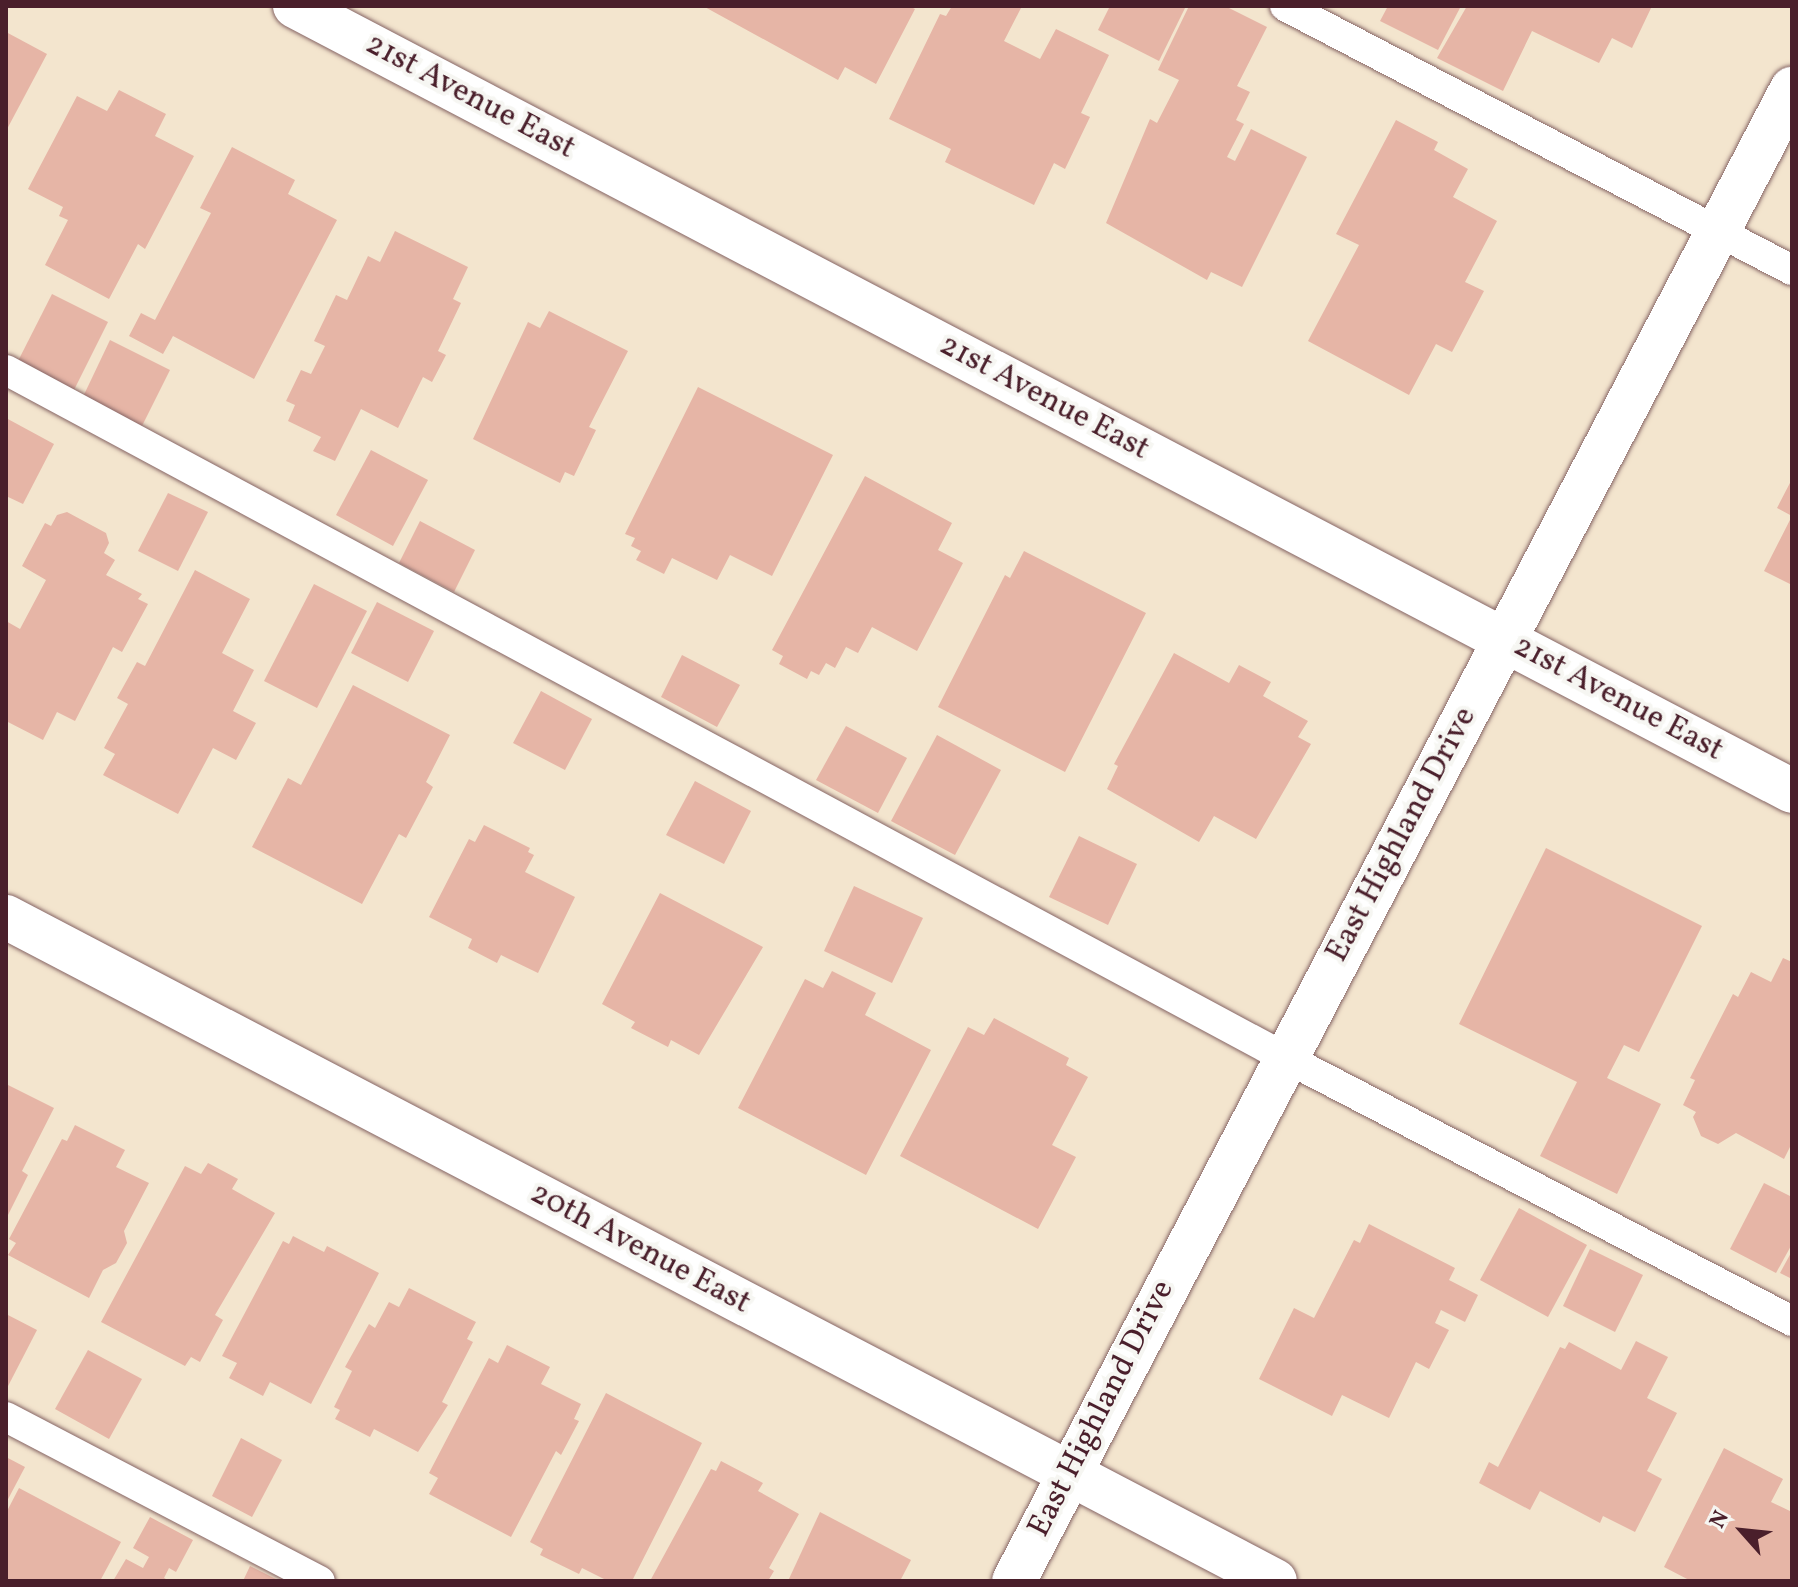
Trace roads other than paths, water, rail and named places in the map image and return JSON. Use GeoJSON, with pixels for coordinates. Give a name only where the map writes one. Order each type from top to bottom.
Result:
{"type":"FeatureCollection","features":[{"type":"Feature","properties":{"kind":"street","name":"21st Avenue East"},"geometry":{"type":"LineString","coordinates":[[295,6],[1792,791]]}},
{"type":"Feature","properties":{"kind":"street","name":"East Highland Drive"},"geometry":{"type":"LineString","coordinates":[[1014,1581],[1284,1057],[1792,89]]}},
{"type":"Feature","properties":{"kind":"street","name":"20th Avenue East"},"geometry":{"type":"LineString","coordinates":[[6,917],[1275,1581]]}},
{"type":"Feature","properties":{"kind":"lane"},"geometry":{"type":"LineString","coordinates":[[1285,6],[1792,270]]}},
{"type":"Feature","properties":{"kind":"lane"},"geometry":{"type":"LineString","coordinates":[[6,370],[1284,1057],[1792,1321]]}},
{"type":"Feature","properties":{"kind":"lane"},"geometry":{"type":"LineString","coordinates":[[6,1417],[320,1581]]}}]}
